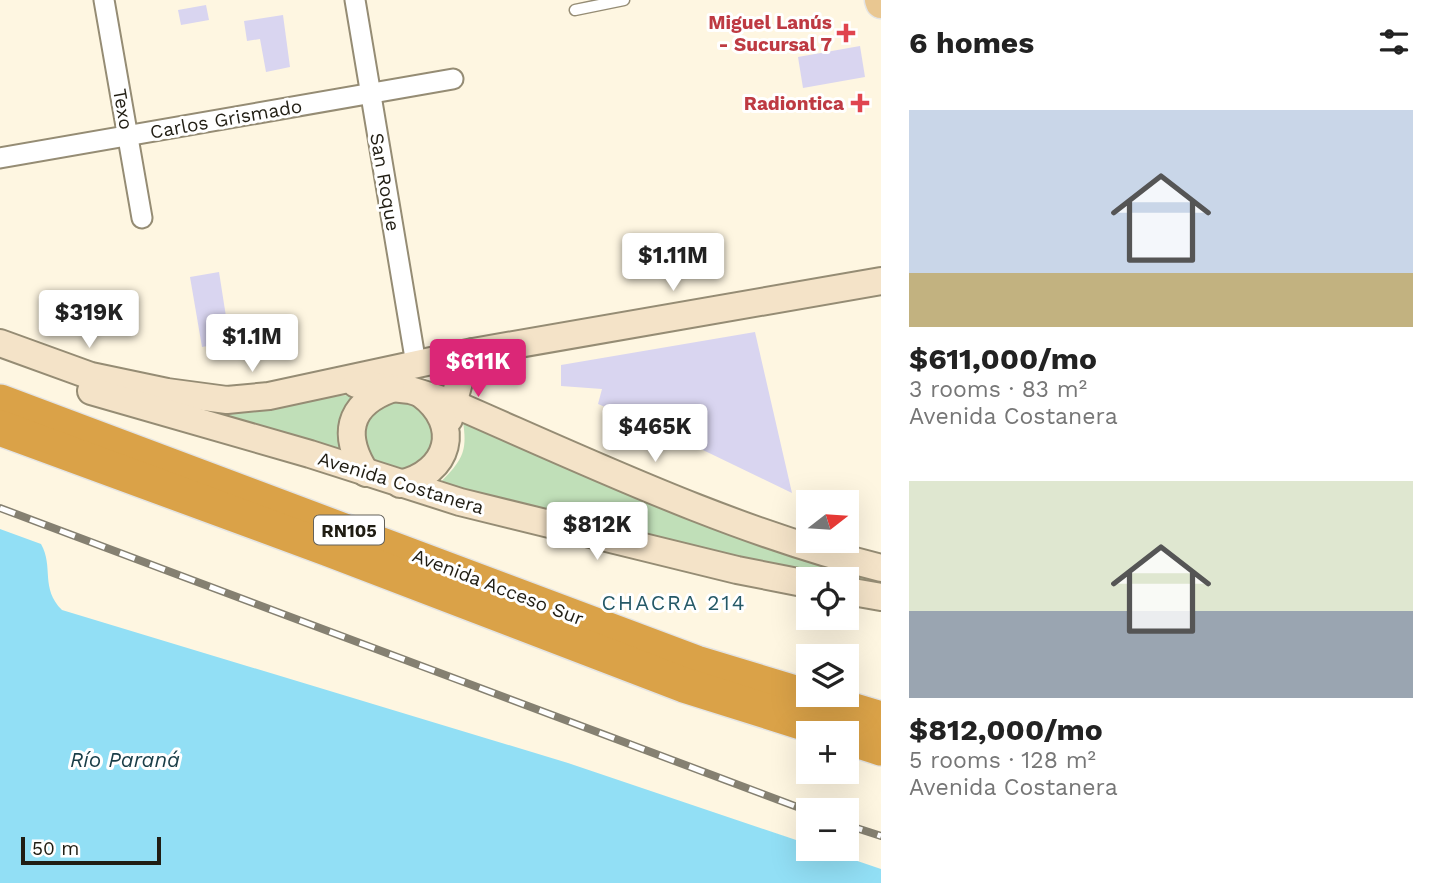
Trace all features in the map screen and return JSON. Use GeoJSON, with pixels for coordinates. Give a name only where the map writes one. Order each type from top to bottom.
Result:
{"type":"FeatureCollection","features":[{"type":"Feature","properties":{"kind":"highway","name":"Avenida Acceso Sur"},"geometry":{"type":"LineString","coordinates":[[0,402],[696,663],[881,719]]}},
{"type":"Feature","properties":{"kind":"highway","name":"Avenida Acceso Sur"},"geometry":{"type":"LineString","coordinates":[[0,428],[684,685],[798,721]]}},
{"type":"Feature","properties":{"kind":"highway"},"geometry":{"type":"LineString","coordinates":[[859,741],[881,748]]}},
{"type":"Feature","properties":{"kind":"main road"},"geometry":{"type":"LineString","coordinates":[[366,473],[355,457],[351,440],[353,422],[361,407],[374,395],[399,386],[416,364],[881,281]]}},
{"type":"Feature","properties":{"kind":"main road"},"geometry":{"type":"LineString","coordinates":[[0,343],[91,376],[167,392],[227,400],[269,396],[337,382],[399,386],[452,403],[743,527],[817,552],[881,568]]}},
{"type":"Feature","properties":{"kind":"main road"},"geometry":{"type":"LineString","coordinates":[[400,484],[418,480],[433,469],[443,453],[452,403],[473,352]]}},
{"type":"Feature","properties":{"kind":"main road","name":"Avenida Costanera"},"geometry":{"type":"LineString","coordinates":[[0,360],[134,405],[310,454],[460,502],[604,539],[796,582]]}},
{"type":"Feature","properties":{"kind":"main road"},"geometry":{"type":"LineString","coordinates":[[399,386],[439,411],[446,435]]}},
{"type":"Feature","properties":{"kind":"main road"},"geometry":{"type":"LineString","coordinates":[[859,593],[881,597]]}},
{"type":"Feature","properties":{"kind":"street","name":"Texo"},"geometry":{"type":"LineString","coordinates":[[104,0],[142,218]]}},
{"type":"Feature","properties":{"kind":"street","name":"San Roque"},"geometry":{"type":"LineString","coordinates":[[355,0],[416,364]]}},
{"type":"Feature","properties":{"kind":"street","name":"Carlos Grismado"},"geometry":{"type":"LineString","coordinates":[[0,158],[453,79]]}},
{"type":"Feature","properties":{"kind":"lane"},"geometry":{"type":"LineString","coordinates":[[575,10],[624,0]]}},
{"type":"Feature","properties":{"kind":"green space"},"geometry":{"type":"Polygon","coordinates":[[[355,394],[347,406],[344,455],[163,398],[274,404],[355,394]]]}},
{"type":"Feature","properties":{"kind":"green space"},"geometry":{"type":"Polygon","coordinates":[[[393,402],[419,410],[425,415],[432,429],[433,448],[409,472],[376,466],[364,446],[366,424],[380,408],[393,402]]]}},
{"type":"Feature","properties":{"kind":"green space"},"geometry":{"type":"Polygon","coordinates":[[[463,422],[666,504],[796,548],[796,553],[812,553],[854,567],[796,567],[796,570],[656,543],[440,483],[461,456],[464,442],[463,422]]]}},
{"type":"Feature","properties":{"kind":"green space"},"geometry":{"type":"Polygon","coordinates":[[[859,569],[881,576],[881,587],[859,583],[859,569]]]}},
{"type":"Feature","properties":{"kind":"water","name":"Río Paraná"},"geometry":{"type":"Polygon","coordinates":[[[0,529],[41,544],[47,561],[51,594],[62,610],[568,763],[796,840],[796,861],[857,861],[881,869],[881,883],[0,883],[0,529]]]}},
{"type":"Feature","properties":{"kind":"building"},"geometry":{"type":"Polygon","coordinates":[[[206,5],[209,20],[181,25],[178,10],[206,5]]]}},
{"type":"Feature","properties":{"kind":"building"},"geometry":{"type":"Polygon","coordinates":[[[283,15],[290,67],[266,72],[260,39],[247,41],[244,21],[283,15]]]}},
{"type":"Feature","properties":{"kind":"building"},"geometry":{"type":"Polygon","coordinates":[[[860,46],[865,77],[803,88],[798,57],[860,46]]]}},
{"type":"Feature","properties":{"kind":"building"},"geometry":{"type":"Polygon","coordinates":[[[219,272],[230,342],[202,347],[190,277],[219,272]]]}},
{"type":"Feature","properties":{"kind":"building"},"geometry":{"type":"Polygon","coordinates":[[[755,332],[792,493],[676,437],[598,404],[602,389],[561,386],[561,365],[755,332]]]}},
{"type":"Feature","properties":{"kind":"railway"},"geometry":{"type":"LineString","coordinates":[[0,508],[796,806]]}},
{"type":"Feature","properties":{"kind":"railway"},"geometry":{"type":"LineString","coordinates":[[859,829],[881,836]]}},
{"type":"Feature","properties":{"kind":"place","name":"Miguel Lanús - Sucursal 7"},"geometry":{"type":"Point","coordinates":[846,33]}},
{"type":"Feature","properties":{"kind":"place","name":"Radiontica"},"geometry":{"type":"Point","coordinates":[860,103]}},
{"type":"Feature","properties":{"kind":"district","name":"CHACRA 214"},"geometry":{"type":"Point","coordinates":[674,602]}}]}
